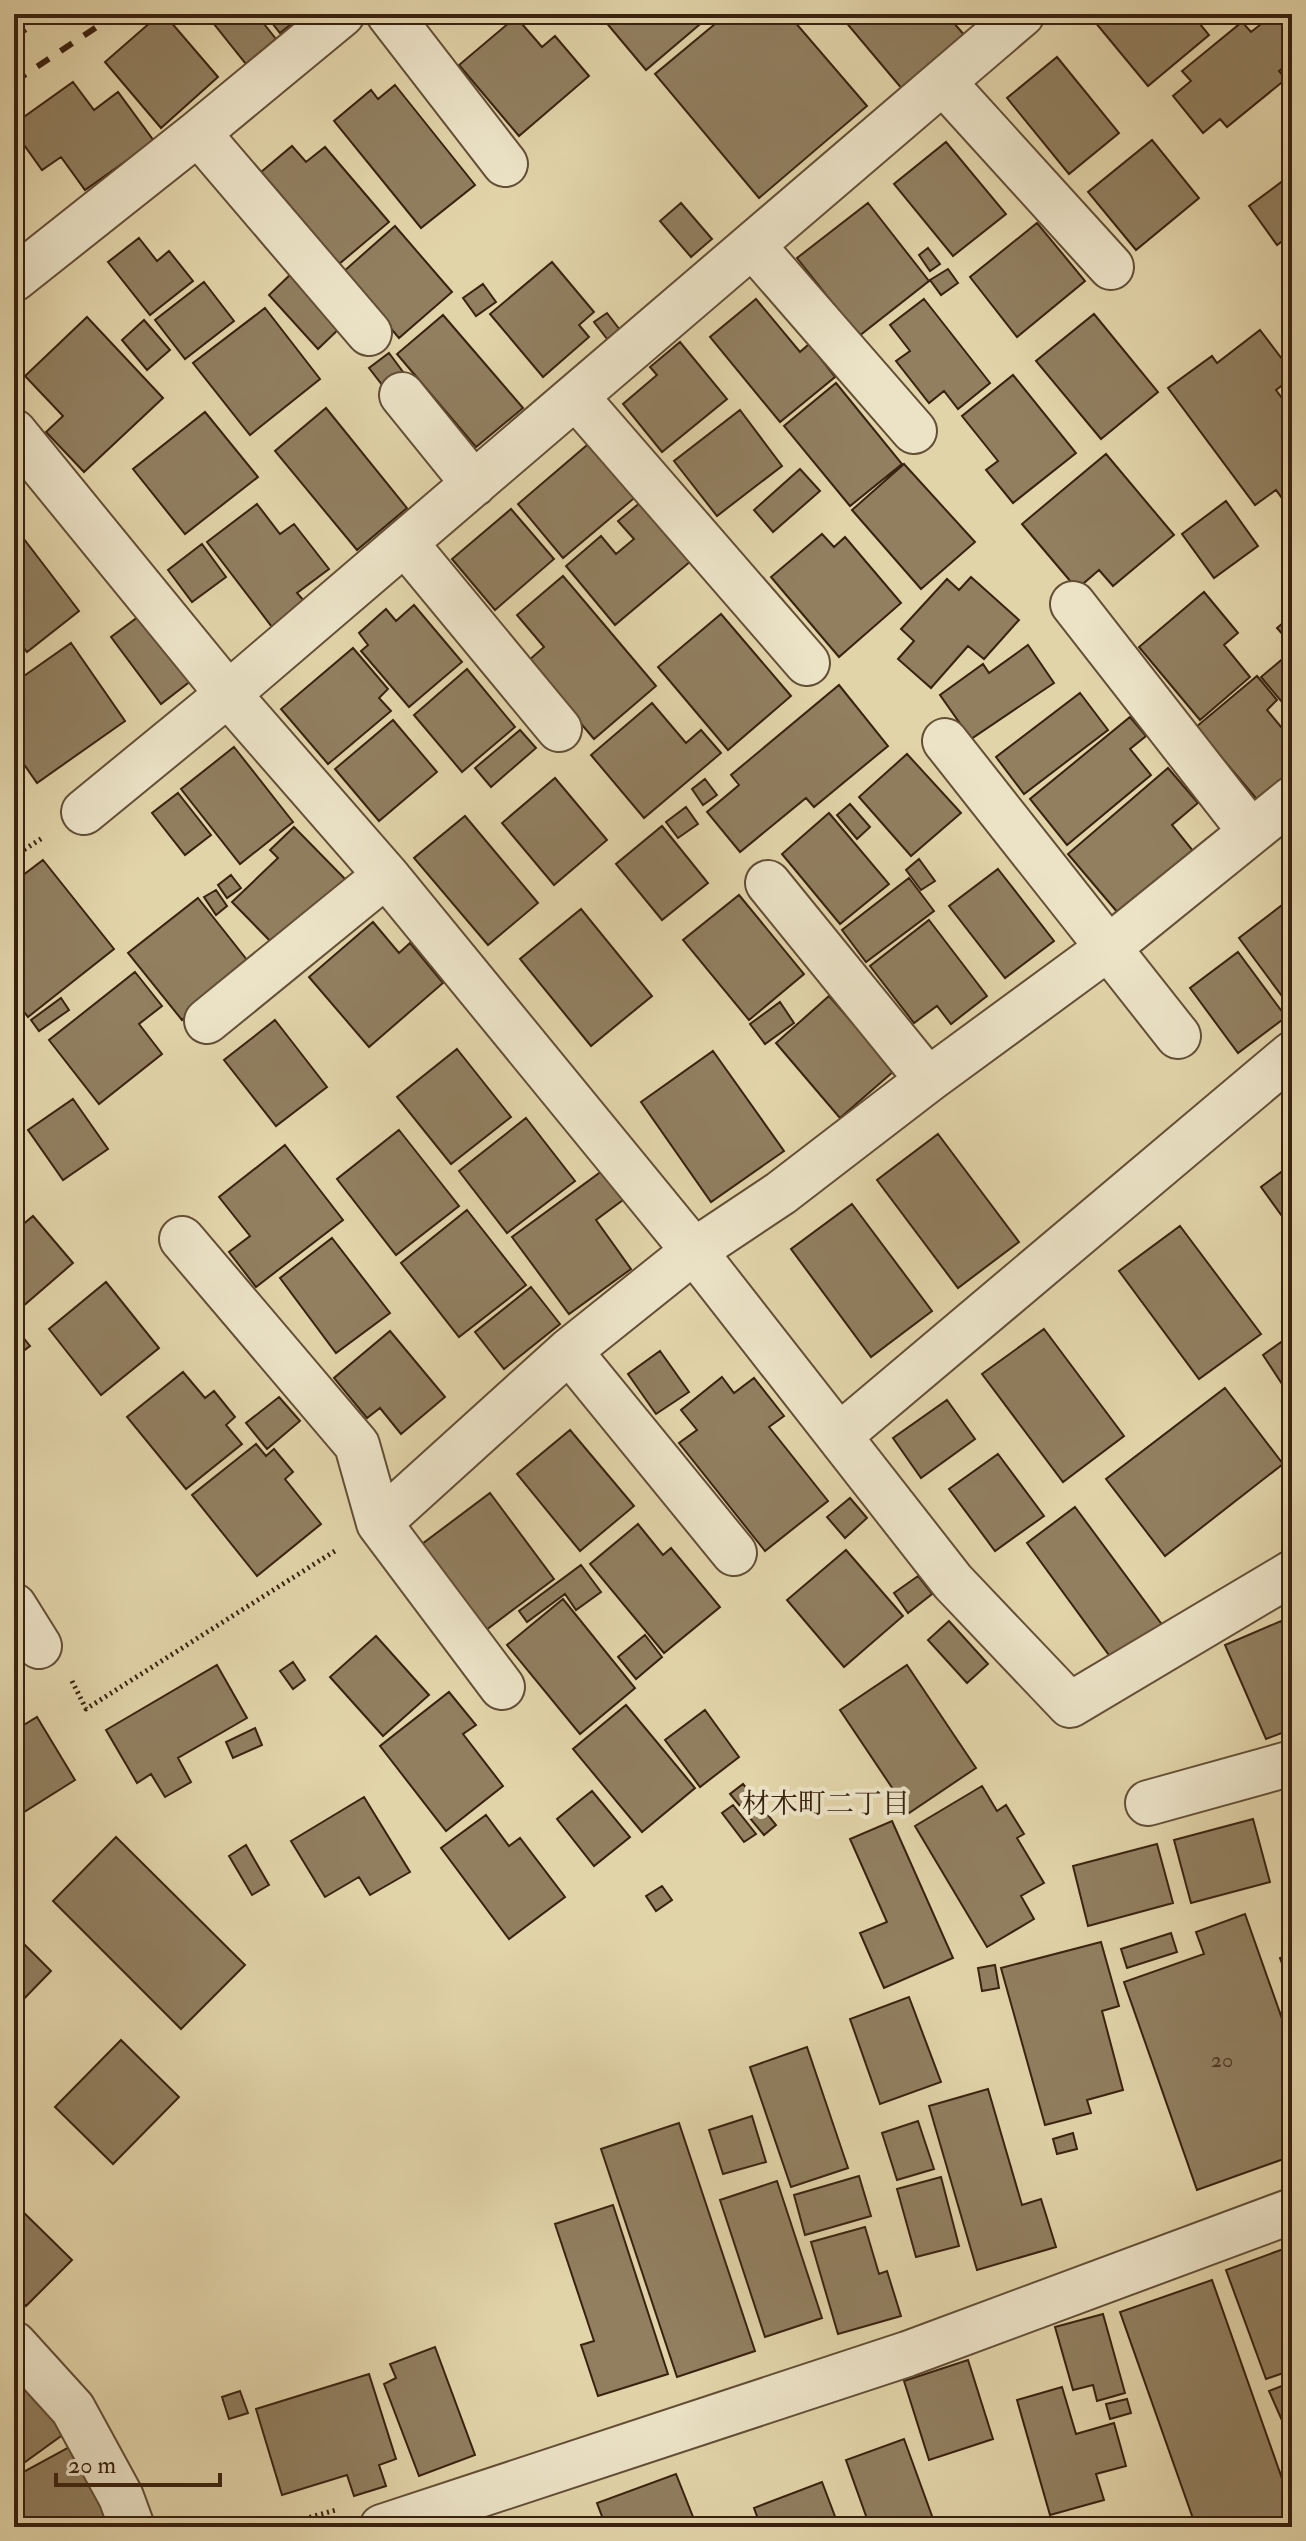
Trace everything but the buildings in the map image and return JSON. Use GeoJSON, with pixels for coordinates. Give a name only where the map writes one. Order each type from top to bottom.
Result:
{"type":"FeatureCollection","features":[{"type":"Feature","properties":{"kind":"street"},"geometry":{"type":"LineString","coordinates":[[14,279],[342,14]]}},
{"type":"Feature","properties":{"kind":"street"},"geometry":{"type":"LineString","coordinates":[[389,14],[505,164]]}},
{"type":"Feature","properties":{"kind":"street"},"geometry":{"type":"LineString","coordinates":[[84,812],[228,694],[1022,14]]}},
{"type":"Feature","properties":{"kind":"street"},"geometry":{"type":"LineString","coordinates":[[943,82],[1111,267]]}},
{"type":"Feature","properties":{"kind":"street"},"geometry":{"type":"LineString","coordinates":[[198,133],[369,333]]}},
{"type":"Feature","properties":{"kind":"street"},"geometry":{"type":"LineString","coordinates":[[753,246],[914,431]]}},
{"type":"Feature","properties":{"kind":"street"},"geometry":{"type":"LineString","coordinates":[[402,395],[474,484]]}},
{"type":"Feature","properties":{"kind":"street"},"geometry":{"type":"LineString","coordinates":[[576,397],[807,663]]}},
{"type":"Feature","properties":{"kind":"street"},"geometry":{"type":"LineString","coordinates":[[14,432],[228,694],[386,875],[694,1251],[953,1582],[1070,1705],[1292,1573]]}},
{"type":"Feature","properties":{"kind":"street"},"geometry":{"type":"LineString","coordinates":[[405,543],[559,729]]}},
{"type":"Feature","properties":{"kind":"street"},"geometry":{"type":"LineString","coordinates":[[1073,604],[1251,832]]}},
{"type":"Feature","properties":{"kind":"street"},"geometry":{"type":"LineString","coordinates":[[945,741],[1178,1036]]}},
{"type":"Feature","properties":{"kind":"street"},"geometry":{"type":"LineString","coordinates":[[379,1523],[569,1351],[694,1251],[781,1193],[1108,948],[1292,799]]}},
{"type":"Feature","properties":{"kind":"street"},"geometry":{"type":"LineString","coordinates":[[207,1021],[386,875]]}},
{"type":"Feature","properties":{"kind":"street"},"geometry":{"type":"LineString","coordinates":[[768,883],[928,1080]]}},
{"type":"Feature","properties":{"kind":"street"},"geometry":{"type":"LineString","coordinates":[[839,1436],[1292,1054]]}},
{"type":"Feature","properties":{"kind":"street"},"geometry":{"type":"LineString","coordinates":[[182,1239],[357,1445],[379,1523],[502,1687]]}},
{"type":"Feature","properties":{"kind":"street"},"geometry":{"type":"LineString","coordinates":[[569,1351],[734,1553]]}},
{"type":"Feature","properties":{"kind":"street"},"geometry":{"type":"LineString","coordinates":[[14,1606],[39,1646]]}},
{"type":"Feature","properties":{"kind":"street"},"geometry":{"type":"LineString","coordinates":[[1148,1803],[1292,1763]]}},
{"type":"Feature","properties":{"kind":"street"},"geometry":{"type":"LineString","coordinates":[[382,2527],[907,2354],[1292,2211]]}},
{"type":"Feature","properties":{"kind":"street"},"geometry":{"type":"LineString","coordinates":[[14,2344],[73,2409],[121,2497],[132,2527]]}},
{"type":"Feature","properties":{"kind":"path"},"geometry":{"type":"LineString","coordinates":[[39,1646],[61,1663],[86,1709],[379,1523]]}},
{"type":"Feature","properties":{"kind":"railway"},"geometry":{"type":"LineString","coordinates":[[14,37],[48,14]]}},
{"type":"Feature","properties":{"kind":"railway"},"geometry":{"type":"LineString","coordinates":[[14,82],[116,14]]}},
{"type":"Feature","properties":{"kind":"district","name":"材木町二丁目"},"geometry":{"type":"Point","coordinates":[826,1803]}}]}
